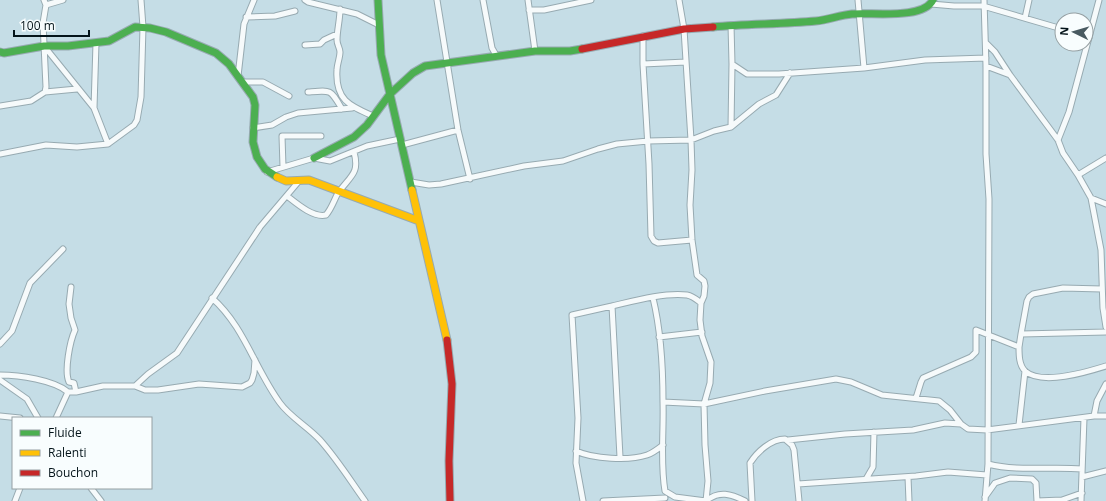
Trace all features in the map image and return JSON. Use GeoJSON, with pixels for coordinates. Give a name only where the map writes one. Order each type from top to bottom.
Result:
{"type":"FeatureCollection","features":[{"type":"Feature","properties":{"kind":"street"},"geometry":{"type":"LineString","coordinates":[[45,92],[43,22],[45,2],[63,0]]}},
{"type":"Feature","properties":{"kind":"street"},"geometry":{"type":"LineString","coordinates":[[0,154],[46,145],[77,147],[108,144],[134,125],[137,120],[141,97],[143,27],[141,0]]}},
{"type":"Feature","properties":{"kind":"street"},"geometry":{"type":"LineString","coordinates":[[240,79],[246,17],[254,0]]}},
{"type":"Feature","properties":{"kind":"street"},"geometry":{"type":"LineString","coordinates":[[305,0],[363,16],[379,25]]}},
{"type":"Feature","properties":{"kind":"street"},"geometry":{"type":"LineString","coordinates":[[378,0],[381,55],[419,221],[443,316],[451,368],[452,410],[449,461],[450,501]]}},
{"type":"Feature","properties":{"kind":"street"},"geometry":{"type":"LineString","coordinates":[[438,0],[458,130],[470,179]]}},
{"type":"Feature","properties":{"kind":"street"},"geometry":{"type":"LineString","coordinates":[[483,0],[491,42],[496,55]]}},
{"type":"Feature","properties":{"kind":"street"},"geometry":{"type":"LineString","coordinates":[[528,0],[535,50]]}},
{"type":"Feature","properties":{"kind":"street"},"geometry":{"type":"LineString","coordinates":[[529,10],[544,10],[590,0]]}},
{"type":"Feature","properties":{"kind":"street"},"geometry":{"type":"LineString","coordinates":[[679,0],[684,29],[691,140],[692,170],[690,205],[692,240],[697,275],[704,281],[705,286],[704,296],[701,303],[702,332],[711,370],[704,404],[708,481],[706,501]]}},
{"type":"Feature","properties":{"kind":"street"},"geometry":{"type":"LineString","coordinates":[[858,0],[858,14],[864,68]]}},
{"type":"Feature","properties":{"kind":"street"},"geometry":{"type":"LineString","coordinates":[[1025,18],[1030,0]]}},
{"type":"Feature","properties":{"kind":"street"},"geometry":{"type":"LineString","coordinates":[[1094,15],[1099,0]]}},
{"type":"Feature","properties":{"kind":"street"},"geometry":{"type":"LineString","coordinates":[[267,172],[314,158],[354,137],[367,125],[390,94],[419,68],[448,62],[496,55],[508,56],[535,50],[563,52],[684,29],[818,21],[839,15],[903,13],[918,10],[932,2],[954,6],[984,3],[1054,27]]}},
{"type":"Feature","properties":{"kind":"street"},"geometry":{"type":"LineString","coordinates":[[984,3],[986,43],[986,154],[989,200],[988,464],[985,499]]}},
{"type":"Feature","properties":{"kind":"street"},"geometry":{"type":"LineString","coordinates":[[340,9],[337,34],[337,44],[340,52],[337,70],[337,84],[344,101],[353,108],[373,116]]}},
{"type":"Feature","properties":{"kind":"street"},"geometry":{"type":"LineString","coordinates":[[246,17],[275,16],[295,11]]}},
{"type":"Feature","properties":{"kind":"street"},"geometry":{"type":"LineString","coordinates":[[731,25],[731,127]]}},
{"type":"Feature","properties":{"kind":"street"},"geometry":{"type":"LineString","coordinates":[[0,53],[44,46],[68,46],[109,41],[129,29],[143,27],[162,30],[216,53],[227,61],[254,100],[253,142],[257,157],[267,172],[282,181],[309,180],[419,221]]}},
{"type":"Feature","properties":{"kind":"street"},"geometry":{"type":"LineString","coordinates":[[305,45],[320,44],[324,40],[337,34]]}},
{"type":"Feature","properties":{"kind":"street"},"geometry":{"type":"LineString","coordinates":[[643,36],[642,64],[648,141],[651,236],[654,241],[658,243],[692,240]]}},
{"type":"Feature","properties":{"kind":"street"},"geometry":{"type":"LineString","coordinates":[[94,108],[96,43]]}},
{"type":"Feature","properties":{"kind":"street"},"geometry":{"type":"LineString","coordinates":[[986,43],[995,52],[1058,140],[1063,153],[1091,198],[1101,250],[1103,308],[1106,326]]}},
{"type":"Feature","properties":{"kind":"street"},"geometry":{"type":"LineString","coordinates":[[44,46],[94,108],[108,144]]}},
{"type":"Feature","properties":{"kind":"street"},"geometry":{"type":"LineString","coordinates":[[1058,140],[1068,112],[1083,52]]}},
{"type":"Feature","properties":{"kind":"street"},"geometry":{"type":"LineString","coordinates":[[732,64],[747,74],[790,73],[864,68],[925,60],[986,58]]}},
{"type":"Feature","properties":{"kind":"street"},"geometry":{"type":"LineString","coordinates":[[642,64],[686,62]]}},
{"type":"Feature","properties":{"kind":"street"},"geometry":{"type":"LineString","coordinates":[[986,66],[1010,75]]}},
{"type":"Feature","properties":{"kind":"street"},"geometry":{"type":"LineString","coordinates":[[411,182],[429,185],[470,179],[524,166],[563,161],[617,144],[648,141],[691,140],[714,131],[731,127],[759,104],[776,95],[790,73]]}},
{"type":"Feature","properties":{"kind":"street"},"geometry":{"type":"LineString","coordinates":[[240,79],[268,83],[289,96]]}},
{"type":"Feature","properties":{"kind":"street"},"geometry":{"type":"LineString","coordinates":[[0,106],[31,101],[45,92],[78,89]]}},
{"type":"Feature","properties":{"kind":"street"},"geometry":{"type":"LineString","coordinates":[[308,92],[330,91],[334,94],[342,109]]}},
{"type":"Feature","properties":{"kind":"street"},"geometry":{"type":"LineString","coordinates":[[253,128],[272,125],[286,117],[298,113],[353,108]]}},
{"type":"Feature","properties":{"kind":"street"},"geometry":{"type":"LineString","coordinates":[[314,158],[330,161],[367,146],[401,142],[458,130]]}},
{"type":"Feature","properties":{"kind":"street"},"geometry":{"type":"LineString","coordinates":[[283,167],[282,136],[321,136]]}},
{"type":"Feature","properties":{"kind":"street"},"geometry":{"type":"LineString","coordinates":[[286,196],[309,210],[324,215],[327,214],[339,191],[355,173],[356,161],[354,152]]}},
{"type":"Feature","properties":{"kind":"street"},"geometry":{"type":"LineString","coordinates":[[1078,175],[1106,158]]}},
{"type":"Feature","properties":{"kind":"street"},"geometry":{"type":"LineString","coordinates":[[135,386],[176,353],[260,227],[299,181]]}},
{"type":"Feature","properties":{"kind":"street"},"geometry":{"type":"LineString","coordinates":[[1091,198],[1106,204]]}},
{"type":"Feature","properties":{"kind":"street"},"geometry":{"type":"LineString","coordinates":[[0,344],[12,331],[30,283],[63,249]]}},
{"type":"Feature","properties":{"kind":"street"},"geometry":{"type":"LineString","coordinates":[[71,288],[69,304],[75,330],[70,345],[68,377],[69,382],[74,383],[76,392]]}},
{"type":"Feature","properties":{"kind":"street"},"geometry":{"type":"LineString","coordinates":[[1019,425],[1025,371],[1021,362],[1019,347],[1029,297],[1033,294],[1063,288],[1102,289]]}},
{"type":"Feature","properties":{"kind":"street"},"geometry":{"type":"LineString","coordinates":[[583,501],[576,469],[578,418],[572,315],[668,296],[689,295],[701,303]]}},
{"type":"Feature","properties":{"kind":"street"},"geometry":{"type":"LineString","coordinates":[[212,298],[228,316],[243,337],[283,407],[320,440],[336,458],[365,501]]}},
{"type":"Feature","properties":{"kind":"street"},"geometry":{"type":"LineString","coordinates":[[603,501],[665,500],[663,402],[659,337],[654,298]]}},
{"type":"Feature","properties":{"kind":"street"},"geometry":{"type":"LineString","coordinates":[[612,306],[620,457]]}},
{"type":"Feature","properties":{"kind":"street"},"geometry":{"type":"LineString","coordinates":[[916,398],[920,382],[923,378],[971,357],[976,352],[976,330],[1019,347]]}},
{"type":"Feature","properties":{"kind":"street"},"geometry":{"type":"LineString","coordinates":[[659,337],[702,332]]}},
{"type":"Feature","properties":{"kind":"street"},"geometry":{"type":"LineString","coordinates":[[1021,334],[1106,332]]}},
{"type":"Feature","properties":{"kind":"street"},"geometry":{"type":"LineString","coordinates":[[0,375],[15,376],[57,385],[68,392],[76,392],[103,386],[135,386],[145,390],[158,390],[198,384],[242,386],[250,383],[252,380],[255,358]]}},
{"type":"Feature","properties":{"kind":"street"},"geometry":{"type":"LineString","coordinates":[[1025,371],[1042,376],[1066,376],[1083,374],[1106,366]]}},
{"type":"Feature","properties":{"kind":"street"},"geometry":{"type":"LineString","coordinates":[[663,402],[704,404],[831,379],[851,382],[882,395],[942,402],[961,424],[968,429],[987,430],[1094,416],[1106,416]]}},
{"type":"Feature","properties":{"kind":"street"},"geometry":{"type":"LineString","coordinates":[[0,380],[27,399],[37,417]]}},
{"type":"Feature","properties":{"kind":"street"},"geometry":{"type":"LineString","coordinates":[[1094,416],[1097,401],[1106,384]]}},
{"type":"Feature","properties":{"kind":"street"},"geometry":{"type":"LineString","coordinates":[[56,417],[68,392]]}},
{"type":"Feature","properties":{"kind":"street"},"geometry":{"type":"LineString","coordinates":[[0,416],[12,417]]}},
{"type":"Feature","properties":{"kind":"street"},"geometry":{"type":"LineString","coordinates":[[1081,501],[1084,418]]}},
{"type":"Feature","properties":{"kind":"street"},"geometry":{"type":"LineString","coordinates":[[752,501],[750,463],[753,457],[767,445],[781,439],[788,440],[914,430],[945,423],[961,424]]}},
{"type":"Feature","properties":{"kind":"street"},"geometry":{"type":"LineString","coordinates":[[866,479],[873,467],[874,432]]}},
{"type":"Feature","properties":{"kind":"street"},"geometry":{"type":"LineString","coordinates":[[788,440],[794,450],[799,501]]}},
{"type":"Feature","properties":{"kind":"street"},"geometry":{"type":"LineString","coordinates":[[576,451],[598,457],[620,457],[648,455],[663,445]]}},
{"type":"Feature","properties":{"kind":"street"},"geometry":{"type":"LineString","coordinates":[[988,464],[1018,469],[1042,467],[1082,468]]}},
{"type":"Feature","properties":{"kind":"street"},"geometry":{"type":"LineString","coordinates":[[1082,477],[1106,471]]}},
{"type":"Feature","properties":{"kind":"street"},"geometry":{"type":"LineString","coordinates":[[798,484],[908,477],[948,472],[987,475]]}},
{"type":"Feature","properties":{"kind":"street"},"geometry":{"type":"LineString","coordinates":[[908,477],[909,501]]}},
{"type":"Feature","properties":{"kind":"street"},"geometry":{"type":"LineString","coordinates":[[985,499],[995,483],[1010,478],[1024,477],[1032,479],[1036,483],[1037,501],[1062,500],[1082,493]]}},
{"type":"Feature","properties":{"kind":"street"},"geometry":{"type":"LineString","coordinates":[[15,501],[20,489]]}},
{"type":"Feature","properties":{"kind":"street"},"geometry":{"type":"LineString","coordinates":[[92,489],[101,501]]}},
{"type":"Feature","properties":{"kind":"street"},"geometry":{"type":"LineString","coordinates":[[665,491],[675,497],[706,501],[716,495],[722,494],[736,497],[745,501]]}},
{"type":"Feature","properties":{"kind":"traffic: fast"},"geometry":{"type":"LineString","coordinates":[[378,0],[381,55],[412,190]]}},
{"type":"Feature","properties":{"kind":"traffic: fast"},"geometry":{"type":"LineString","coordinates":[[713,27],[816,21],[852,14],[908,13],[927,6],[933,0]]}},
{"type":"Feature","properties":{"kind":"traffic: fast"},"geometry":{"type":"LineString","coordinates":[[0,52],[4,53],[44,46],[68,46],[109,41],[135,27],[150,28],[166,32],[216,53],[229,64],[253,97],[255,105],[253,142],[257,157],[265,169],[277,177]]}},
{"type":"Feature","properties":{"kind":"traffic: fast"},"geometry":{"type":"LineString","coordinates":[[314,158],[354,137],[367,125],[390,94],[413,73],[425,66],[535,51],[570,51],[582,49]]}},
{"type":"Feature","properties":{"kind":"traffic: slow"},"geometry":{"type":"LineString","coordinates":[[277,177],[286,181],[309,180],[419,221]]}},
{"type":"Feature","properties":{"kind":"traffic: slow"},"geometry":{"type":"LineString","coordinates":[[412,190],[447,340]]}},
{"type":"Feature","properties":{"kind":"traffic: jam"},"geometry":{"type":"LineString","coordinates":[[582,49],[684,29],[713,27]]}},
{"type":"Feature","properties":{"kind":"traffic: jam"},"geometry":{"type":"LineString","coordinates":[[447,340],[452,384],[449,461],[450,501]]}}]}
